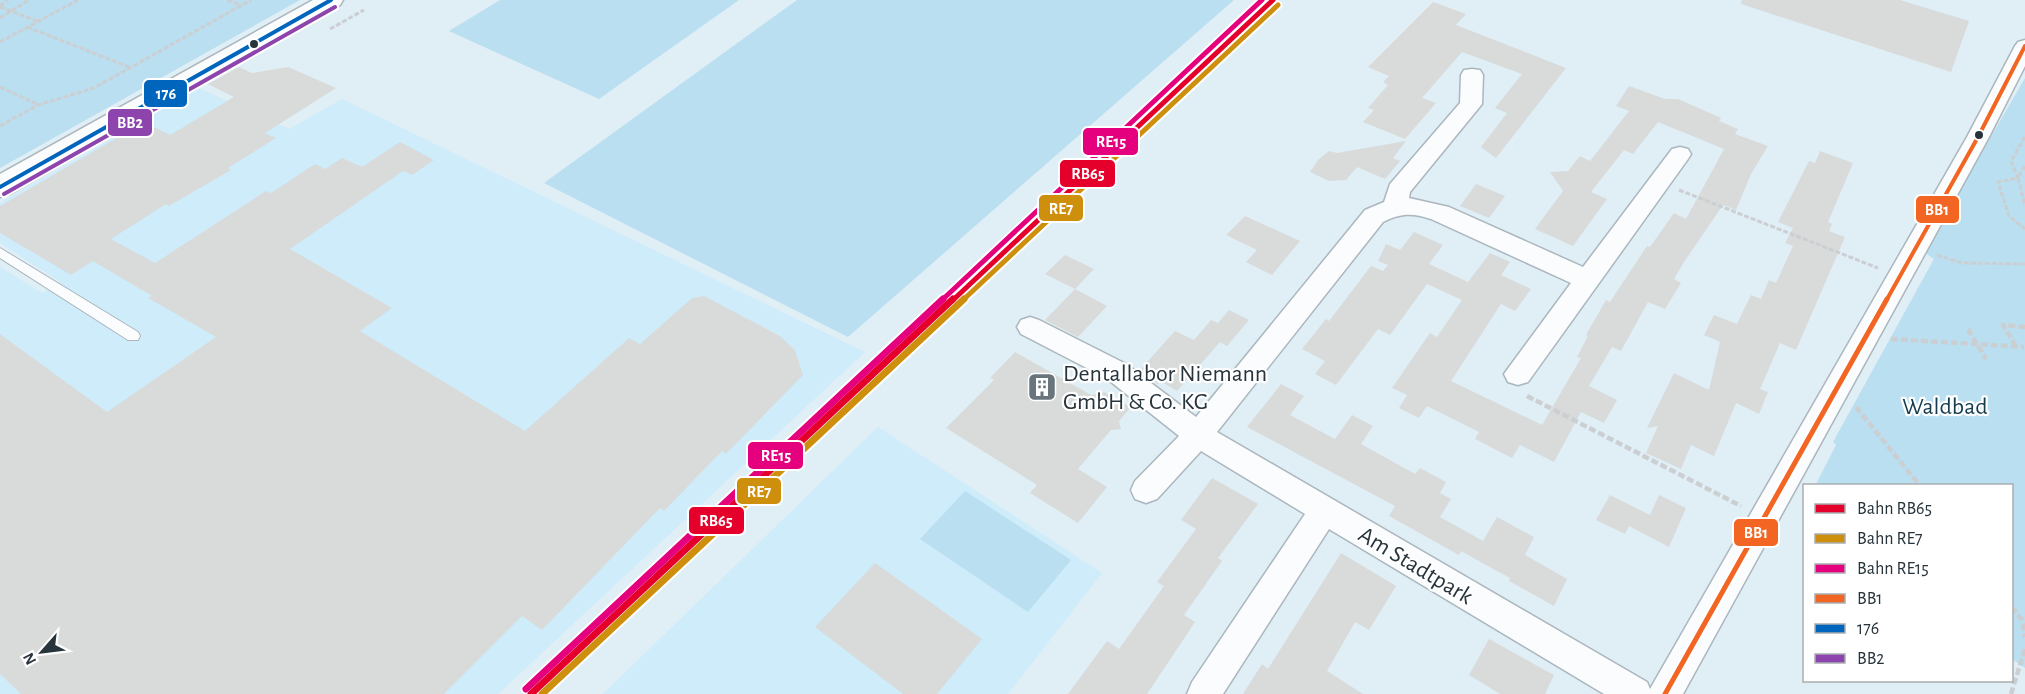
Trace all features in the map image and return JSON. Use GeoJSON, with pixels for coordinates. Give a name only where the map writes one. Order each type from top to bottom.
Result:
{"type":"FeatureCollection","features":[{"type":"Feature","properties":{"kind":"main road"},"geometry":{"type":"LineString","coordinates":[[0,188],[181,83],[331,0]]}},
{"type":"Feature","properties":{"kind":"street"},"geometry":{"type":"LineString","coordinates":[[1665,694],[1863,337],[1916,248],[2025,46]]}},
{"type":"Feature","properties":{"kind":"street"},"geometry":{"type":"LineString","coordinates":[[1396,205],[1398,190],[1471,104],[1472,75]]}},
{"type":"Feature","properties":{"kind":"street"},"geometry":{"type":"LineString","coordinates":[[1518,374],[1680,154]]}},
{"type":"Feature","properties":{"kind":"street"},"geometry":{"type":"LineString","coordinates":[[1146,490],[1198,435],[1374,216],[1396,205],[1416,206],[1440,213],[1586,279]]}},
{"type":"Feature","properties":{"kind":"street","name":"Am Stadtpark"},"geometry":{"type":"LineString","coordinates":[[1030,327],[1116,371],[1198,435],[1635,694]]}},
{"type":"Feature","properties":{"kind":"street"},"geometry":{"type":"LineString","coordinates":[[1204,694],[1324,511]]}},
{"type":"Feature","properties":{"kind":"lane"},"geometry":{"type":"LineString","coordinates":[[0,252],[133,336]]}},
{"type":"Feature","properties":{"kind":"path"},"geometry":{"type":"LineString","coordinates":[[7,0],[0,6],[38,21]]}},
{"type":"Feature","properties":{"kind":"path"},"geometry":{"type":"LineString","coordinates":[[0,18],[29,0]]}},
{"type":"Feature","properties":{"kind":"path"},"geometry":{"type":"LineString","coordinates":[[0,42],[78,0]]}},
{"type":"Feature","properties":{"kind":"path"},"geometry":{"type":"LineString","coordinates":[[227,0],[242,5]]}},
{"type":"Feature","properties":{"kind":"path"},"geometry":{"type":"LineString","coordinates":[[0,126],[38,105],[94,88],[251,0]]}},
{"type":"Feature","properties":{"kind":"path"},"geometry":{"type":"LineString","coordinates":[[330,29],[364,10]]}},
{"type":"Feature","properties":{"kind":"path"},"geometry":{"type":"LineString","coordinates":[[27,27],[130,68]]}},
{"type":"Feature","properties":{"kind":"path"},"geometry":{"type":"LineString","coordinates":[[0,87],[38,105]]}},
{"type":"Feature","properties":{"kind":"path"},"geometry":{"type":"LineString","coordinates":[[2025,137],[2011,161],[2025,206]]}},
{"type":"Feature","properties":{"kind":"path"},"geometry":{"type":"LineString","coordinates":[[2025,166],[2018,178],[1998,182],[2009,216],[2025,230]]}},
{"type":"Feature","properties":{"kind":"path"},"geometry":{"type":"LineString","coordinates":[[1659,182],[1898,276]]}},
{"type":"Feature","properties":{"kind":"path"},"geometry":{"type":"LineString","coordinates":[[1916,248],[1962,263],[2025,264]]}},
{"type":"Feature","properties":{"kind":"path"},"geometry":{"type":"LineString","coordinates":[[2016,346],[2003,325],[2025,327]]}},
{"type":"Feature","properties":{"kind":"path"},"geometry":{"type":"LineString","coordinates":[[1968,329],[1986,359]]}},
{"type":"Feature","properties":{"kind":"path"},"geometry":{"type":"LineString","coordinates":[[1863,337],[2024,347]]}},
{"type":"Feature","properties":{"kind":"path"},"geometry":{"type":"LineString","coordinates":[[1518,374],[1528,398],[1763,517]]}},
{"type":"Feature","properties":{"kind":"path"},"geometry":{"type":"LineString","coordinates":[[1838,385],[1918,484]]}},
{"type":"Feature","properties":{"kind":"path"},"geometry":{"type":"LineString","coordinates":[[2013,608],[2022,620],[2025,638]]}},
{"type":"Feature","properties":{"kind":"path"},"geometry":{"type":"LineString","coordinates":[[2011,694],[2025,649]]}},
{"type":"Feature","properties":{"kind":"shaded area"},"geometry":{"type":"Polygon","coordinates":[[[199,88],[289,129],[342,99],[865,352],[498,694],[0,694],[0,267],[42,293],[60,282],[0,243],[0,203],[199,88]]]}},
{"type":"Feature","properties":{"kind":"shaded area"},"geometry":{"type":"Polygon","coordinates":[[[878,427],[1102,573],[1008,694],[603,694],[878,427]]]}},
{"type":"Feature","properties":{"kind":"green space"},"geometry":{"type":"Polygon","coordinates":[[[0,0],[300,0],[0,168],[0,0]]]}},
{"type":"Feature","properties":{"kind":"green space"},"geometry":{"type":"Polygon","coordinates":[[[500,0],[739,0],[599,99],[449,31],[500,0]]]}},
{"type":"Feature","properties":{"kind":"green space"},"geometry":{"type":"Polygon","coordinates":[[[797,0],[1234,0],[848,337],[544,183],[797,0]]]}},
{"type":"Feature","properties":{"kind":"green space","name":"Waldbad"},"geometry":{"type":"Polygon","coordinates":[[[2025,78],[2025,668],[2013,660],[2013,484],[1816,484],[1836,445],[1833,442],[1934,259],[1924,252],[2025,78]]]}},
{"type":"Feature","properties":{"kind":"green space"},"geometry":{"type":"Polygon","coordinates":[[[965,491],[1071,560],[1028,612],[920,539],[965,491]]]}},
{"type":"Feature","properties":{"kind":"building"},"geometry":{"type":"Polygon","coordinates":[[[1742,0],[1900,0],[1969,21],[1951,72],[1741,4],[1742,0]]]}},
{"type":"Feature","properties":{"kind":"building"},"geometry":{"type":"Polygon","coordinates":[[[1433,2],[1466,14],[1456,25],[1566,68],[1496,158],[1481,147],[1507,113],[1495,108],[1522,74],[1462,52],[1422,98],[1436,103],[1405,139],[1363,122],[1374,110],[1368,108],[1388,85],[1383,82],[1389,76],[1368,67],[1433,2]]]}},
{"type":"Feature","properties":{"kind":"building"},"geometry":{"type":"Polygon","coordinates":[[[239,67],[252,73],[288,67],[336,88],[265,133],[276,138],[228,168],[231,170],[169,206],[166,204],[111,239],[155,263],[266,191],[271,193],[315,164],[325,169],[342,158],[362,167],[400,142],[434,160],[412,175],[403,171],[290,249],[392,308],[360,331],[525,431],[629,338],[640,344],[692,298],[704,296],[780,336],[795,350],[803,375],[726,454],[722,451],[664,511],[660,508],[542,630],[522,616],[444,694],[21,694],[0,674],[0,334],[107,412],[216,337],[148,298],[152,296],[93,261],[71,275],[0,233],[0,206],[144,122],[170,135],[234,97],[208,84],[239,67]]]}},
{"type":"Feature","properties":{"kind":"building"},"geometry":{"type":"Polygon","coordinates":[[[1629,86],[1665,99],[1678,99],[1721,118],[1719,121],[1738,129],[1735,134],[1768,146],[1751,174],[1736,210],[1723,205],[1684,262],[1674,279],[1681,283],[1665,309],[1648,302],[1621,351],[1612,347],[1589,386],[1617,400],[1604,423],[1581,412],[1554,462],[1520,445],[1512,458],[1475,439],[1479,432],[1427,406],[1419,418],[1399,408],[1407,395],[1392,388],[1430,333],[1437,337],[1462,300],[1427,284],[1390,335],[1378,329],[1336,385],[1315,374],[1325,361],[1302,349],[1326,319],[1329,321],[1371,266],[1383,271],[1388,265],[1378,261],[1386,244],[1400,250],[1414,232],[1443,245],[1429,264],[1468,282],[1490,253],[1510,262],[1501,275],[1531,289],[1515,311],[1501,304],[1451,381],[1542,425],[1581,358],[1577,357],[1588,336],[1586,335],[1606,300],[1610,302],[1647,246],[1650,247],[1674,213],[1686,219],[1724,149],[1658,122],[1633,154],[1624,150],[1591,192],[1607,199],[1573,246],[1535,229],[1563,191],[1550,172],[1568,171],[1580,156],[1590,161],[1629,111],[1616,106],[1629,86]]]}},
{"type":"Feature","properties":{"kind":"building"},"geometry":{"type":"Polygon","coordinates":[[[1406,141],[1393,158],[1400,161],[1385,179],[1357,167],[1346,180],[1329,181],[1310,172],[1318,160],[1329,151],[1337,153],[1406,141]]]}},
{"type":"Feature","properties":{"kind":"building"},"geometry":{"type":"Polygon","coordinates":[[[1820,151],[1853,163],[1828,222],[1832,224],[1829,231],[1845,237],[1796,350],[1780,343],[1760,389],[1768,392],[1759,414],[1736,403],[1714,456],[1691,445],[1681,469],[1646,453],[1658,426],[1647,428],[1674,373],[1709,390],[1720,342],[1704,335],[1714,315],[1737,324],[1751,295],[1761,299],[1769,280],[1776,283],[1793,246],[1785,243],[1793,228],[1778,222],[1809,161],[1815,163],[1820,151]]]}},
{"type":"Feature","properties":{"kind":"building"},"geometry":{"type":"Polygon","coordinates":[[[1476,184],[1505,196],[1489,218],[1460,206],[1476,184]]]}},
{"type":"Feature","properties":{"kind":"building"},"geometry":{"type":"Polygon","coordinates":[[[1245,216],[1300,241],[1272,275],[1246,262],[1257,250],[1226,235],[1245,216]]]}},
{"type":"Feature","properties":{"kind":"building"},"geometry":{"type":"Polygon","coordinates":[[[1065,255],[1094,269],[1075,289],[1045,274],[1065,255]]]}},
{"type":"Feature","properties":{"kind":"building"},"geometry":{"type":"Polygon","coordinates":[[[1075,289],[1107,306],[1078,337],[1045,320],[1075,289]]]}},
{"type":"Feature","properties":{"kind":"building"},"geometry":{"type":"Polygon","coordinates":[[[1229,310],[1249,320],[1227,346],[1220,342],[1177,391],[1160,381],[1158,384],[1139,371],[1175,331],[1194,340],[1211,320],[1218,323],[1229,310]]]}},
{"type":"Feature","properties":{"kind":"building"},"geometry":{"type":"Polygon","coordinates":[[[1015,352],[1091,395],[1104,392],[1131,407],[1119,421],[1121,429],[1111,430],[1078,469],[1107,487],[1078,523],[1030,493],[1037,485],[946,428],[994,380],[990,378],[1015,352]]]}},
{"type":"Feature","properties":{"kind":"building"},"geometry":{"type":"Polygon","coordinates":[[[1281,384],[1304,396],[1290,415],[1335,439],[1352,415],[1373,426],[1361,444],[1415,474],[1420,468],[1446,482],[1440,493],[1451,499],[1440,517],[1483,541],[1497,517],[1534,537],[1525,555],[1567,579],[1554,606],[1461,551],[1459,555],[1389,516],[1395,506],[1247,427],[1281,384]]]}},
{"type":"Feature","properties":{"kind":"building"},"geometry":{"type":"Polygon","coordinates":[[[1212,478],[1258,504],[1218,558],[1222,561],[1184,615],[1195,622],[1147,694],[1068,694],[1107,641],[1119,649],[1164,586],[1157,582],[1196,529],[1181,520],[1212,478]]]}},
{"type":"Feature","properties":{"kind":"building"},"geometry":{"type":"Polygon","coordinates":[[[1610,495],[1650,515],[1659,495],[1686,508],[1669,547],[1629,526],[1625,534],[1596,520],[1610,495]]]}},
{"type":"Feature","properties":{"kind":"building"},"geometry":{"type":"Polygon","coordinates":[[[1341,553],[1396,586],[1369,630],[1355,622],[1327,671],[1363,694],[1243,694],[1262,664],[1268,669],[1341,553]]]}},
{"type":"Feature","properties":{"kind":"building"},"geometry":{"type":"Polygon","coordinates":[[[875,563],[982,639],[937,694],[903,694],[815,627],[875,563]]]}},
{"type":"Feature","properties":{"kind":"building"},"geometry":{"type":"Polygon","coordinates":[[[1489,639],[1554,675],[1545,694],[1500,694],[1469,675],[1489,639]]]}},
{"type":"Feature","properties":{"kind":"rail line","name":"RE15"},"geometry":{"type":"LineString","coordinates":[[526,689],[1262,0]]}},
{"type":"Feature","properties":{"kind":"rail line","name":"RB65"},"geometry":{"type":"LineString","coordinates":[[531,694],[1273,0]]}},
{"type":"Feature","properties":{"kind":"rail line","name":"RE7"},"geometry":{"type":"LineString","coordinates":[[542,694],[1278,5]]}},
{"type":"Feature","properties":{"kind":"transit line","name":"176"},"geometry":{"type":"LineString","coordinates":[[0,187],[331,0]]}},
{"type":"Feature","properties":{"kind":"transit line","name":"BB2"},"geometry":{"type":"LineString","coordinates":[[4,194],[335,7]]}},
{"type":"Feature","properties":{"kind":"transit line","name":"BB1"},"geometry":{"type":"LineString","coordinates":[[1665,694],[1978,137],[2025,46]]}},
{"type":"Feature","properties":{"kind":"place","name":"Dentallabor Niemann GmbH & Co. KG"},"geometry":{"type":"Point","coordinates":[1042,387]}}]}
